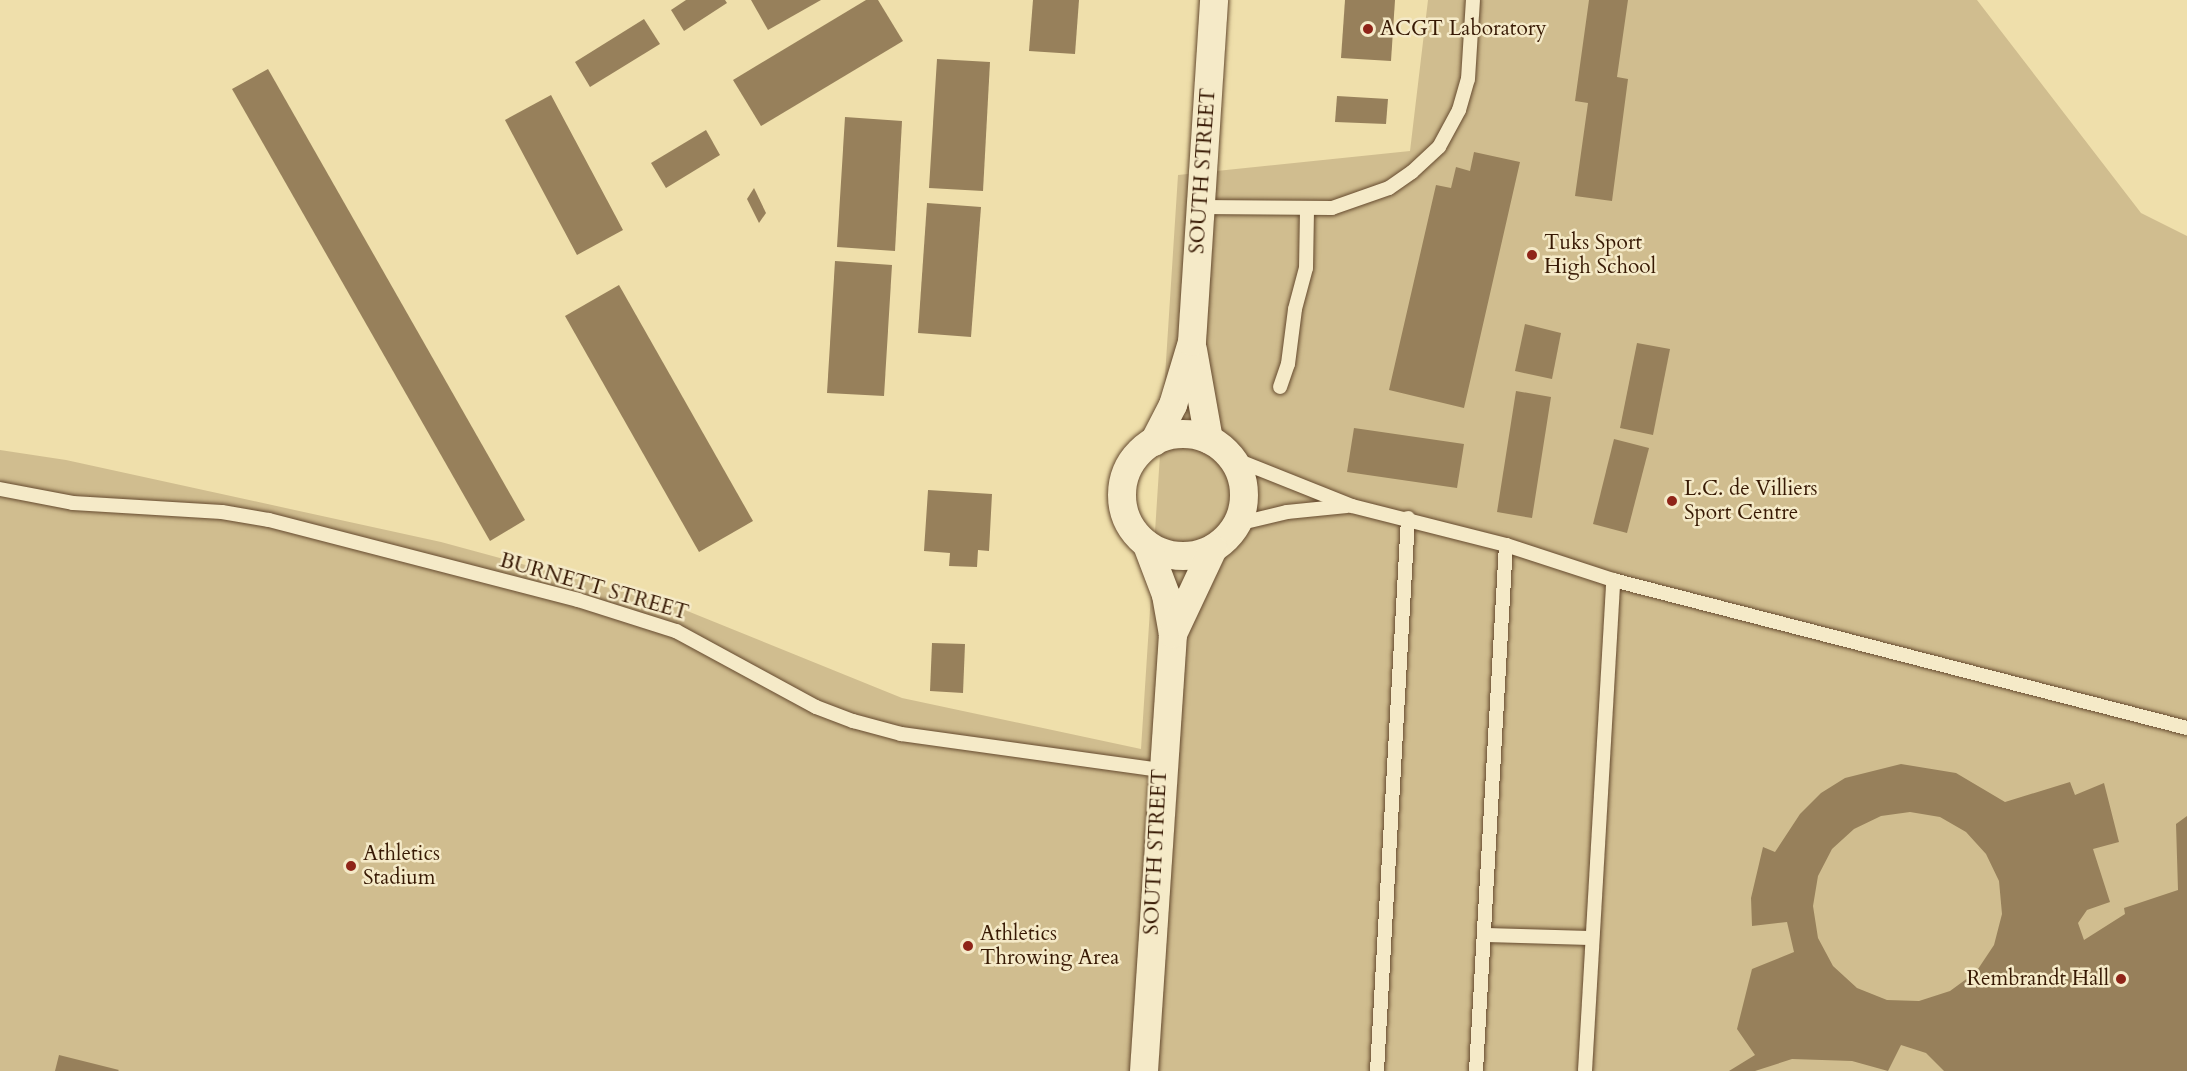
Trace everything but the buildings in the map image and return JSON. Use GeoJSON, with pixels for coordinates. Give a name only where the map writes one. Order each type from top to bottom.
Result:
{"type":"FeatureCollection","features":[{"type":"Feature","properties":{"kind":"street","name":"SOUTH STREET"},"geometry":{"type":"LineString","coordinates":[[1209,440],[1192,342],[1214,0]]}},
{"type":"Feature","properties":{"kind":"street","name":"SOUTH STREET"},"geometry":{"type":"LineString","coordinates":[[1154,442],[1173,405],[1192,342]]}},
{"type":"Feature","properties":{"kind":"street"},"geometry":{"type":"LineString","coordinates":[[1181,434],[1209,440],[1232,458],[1244,490],[1237,524],[1213,549],[1180,556],[1147,545],[1126,518],[1123,483],[1129,467],[1154,442],[1181,434]]}},
{"type":"Feature","properties":{"kind":"street","name":"SOUTH STREET"},"geometry":{"type":"LineString","coordinates":[[1144,1071],[1161,770],[1173,634],[1167,595],[1147,545]]}},
{"type":"Feature","properties":{"kind":"street","name":"SOUTH STREET"},"geometry":{"type":"LineString","coordinates":[[1173,634],[1213,549]]}},
{"type":"Feature","properties":{"kind":"lane"},"geometry":{"type":"LineString","coordinates":[[1200,207],[1332,208],[1389,188],[1438,147],[1455,120],[1467,79],[1473,0]]}},
{"type":"Feature","properties":{"kind":"lane"},"geometry":{"type":"LineString","coordinates":[[1280,387],[1288,364],[1295,309],[1306,268],[1307,209]]}},
{"type":"Feature","properties":{"kind":"lane"},"geometry":{"type":"LineString","coordinates":[[1232,458],[1353,506],[1408,518],[1506,545],[1613,580],[2187,728]]}},
{"type":"Feature","properties":{"kind":"lane","name":"BURNETT STREET"},"geometry":{"type":"LineString","coordinates":[[0,489],[73,502],[222,513],[268,520],[578,600],[676,631],[816,707],[853,721],[901,734],[1161,770]]}},
{"type":"Feature","properties":{"kind":"lane"},"geometry":{"type":"LineString","coordinates":[[1237,524],[1287,512],[1353,506]]}},
{"type":"Feature","properties":{"kind":"lane"},"geometry":{"type":"LineString","coordinates":[[1377,1071],[1408,518]]}},
{"type":"Feature","properties":{"kind":"lane"},"geometry":{"type":"LineString","coordinates":[[1476,1071],[1506,545]]}},
{"type":"Feature","properties":{"kind":"lane"},"geometry":{"type":"LineString","coordinates":[[1585,1071],[1613,580]]}},
{"type":"Feature","properties":{"kind":"lane"},"geometry":{"type":"LineString","coordinates":[[1485,935],[1591,938]]}},
{"type":"Feature","properties":{"kind":"shaded area","name":"L.C. de Villiers Sport Centre"},"geometry":{"type":"Polygon","coordinates":[[[1428,0],[1977,0],[2141,213],[2187,236],[2187,1071],[0,1071],[0,450],[66,460],[441,542],[675,606],[902,698],[1141,749],[1178,175],[1410,151],[1428,0]]]}},
{"type":"Feature","properties":{"kind":"place","name":"ACGT Laboratory"},"geometry":{"type":"Point","coordinates":[1368,29]}},
{"type":"Feature","properties":{"kind":"place","name":"Tuks Sport High School"},"geometry":{"type":"Point","coordinates":[1532,255]}},
{"type":"Feature","properties":{"kind":"place","name":"L.C. de Villiers Sport Centre"},"geometry":{"type":"Point","coordinates":[1672,501]}},
{"type":"Feature","properties":{"kind":"place","name":"Athletics Stadium"},"geometry":{"type":"Point","coordinates":[351,866]}},
{"type":"Feature","properties":{"kind":"place","name":"Athletics Throwing Area"},"geometry":{"type":"Point","coordinates":[968,946]}},
{"type":"Feature","properties":{"kind":"place","name":"Rembrandt Hall"},"geometry":{"type":"Point","coordinates":[2121,979]}}]}
